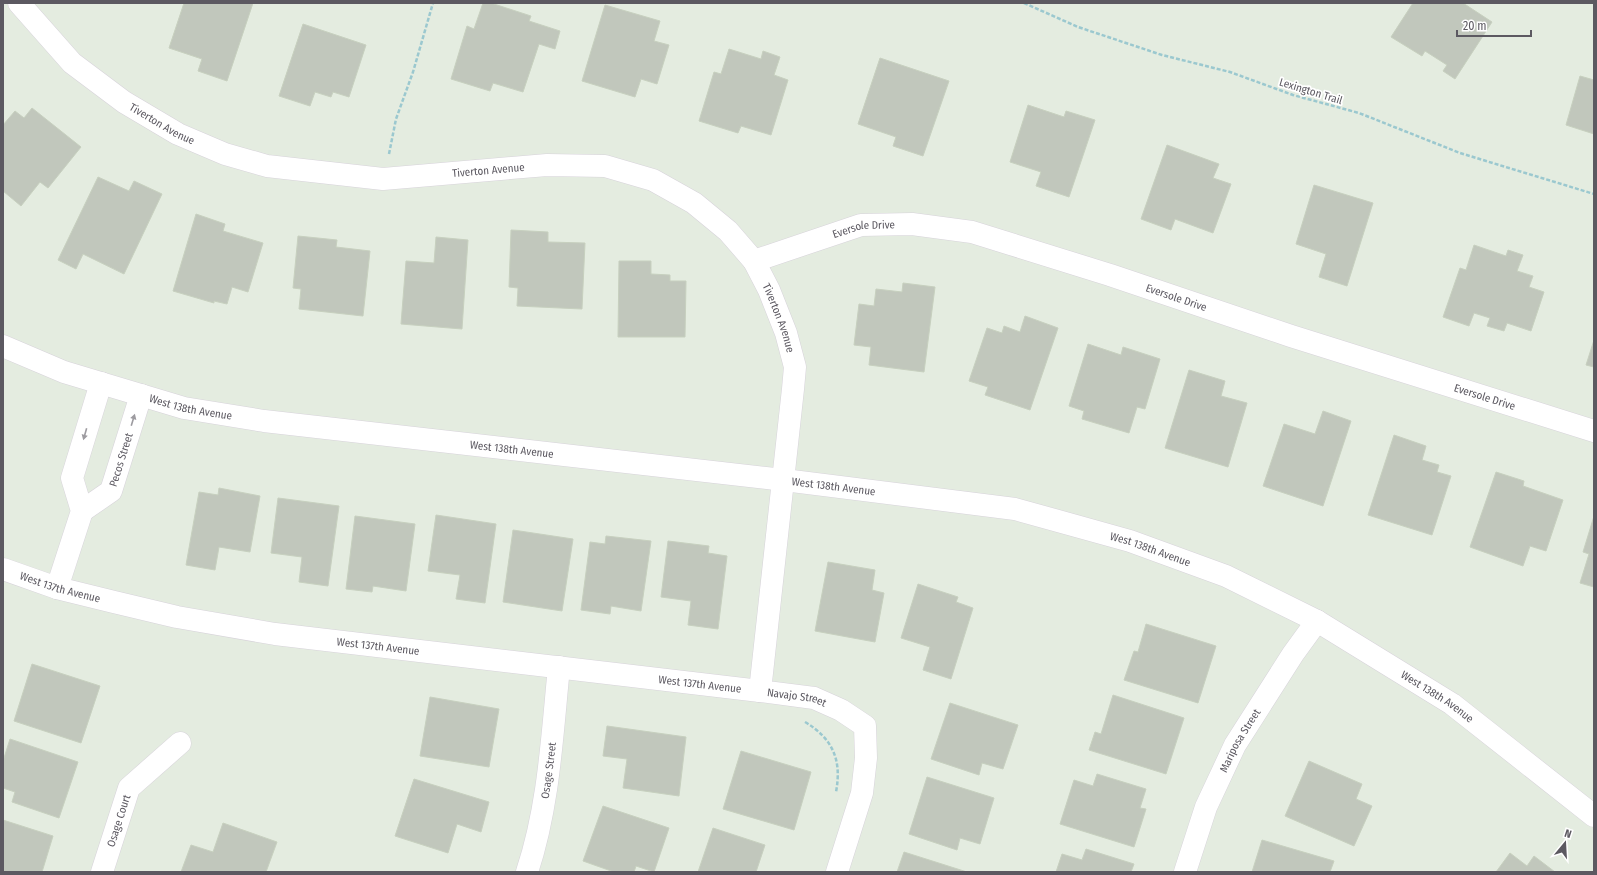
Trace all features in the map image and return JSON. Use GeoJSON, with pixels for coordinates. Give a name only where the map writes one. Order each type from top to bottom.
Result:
{"type":"FeatureCollection","features":[{"type":"Feature","properties":{"kind":"street","name":"Tiverton Avenue"},"geometry":{"type":"LineString","coordinates":[[19,3],[72,62],[124,102],[178,134],[225,154],[267,166],[383,179],[547,165],[605,166],[653,180],[694,203],[728,231],[754,261],[769,290],[786,333],[795,367],[784,480]]}},
{"type":"Feature","properties":{"kind":"street","name":"Eversole Drive"},"geometry":{"type":"LineString","coordinates":[[754,261],[861,225],[912,224],[972,232],[1291,336],[1594,431]]}},
{"type":"Feature","properties":{"kind":"street","name":"West 138th Avenue"},"geometry":{"type":"LineString","coordinates":[[3,346],[64,372],[184,408],[264,421],[784,480],[1015,509],[1130,541],[1226,576],[1317,621],[1452,704],[1594,816]]}},
{"type":"Feature","properties":{"kind":"street"},"geometry":{"type":"LineString","coordinates":[[57,588],[82,511],[72,478],[101,383]]}},
{"type":"Feature","properties":{"kind":"street","name":"Pecos Street"},"geometry":{"type":"LineString","coordinates":[[82,511],[111,491],[141,395]]}},
{"type":"Feature","properties":{"kind":"street","name":"Navajo Street"},"geometry":{"type":"LineString","coordinates":[[784,480],[760,691],[814,698],[841,710],[865,726],[866,758],[862,793],[837,872]]}},
{"type":"Feature","properties":{"kind":"street","name":"West 137th Avenue"},"geometry":{"type":"LineString","coordinates":[[3,569],[57,588],[177,617],[275,634],[760,691]]}},
{"type":"Feature","properties":{"kind":"street","name":"Mariposa Street"},"geometry":{"type":"LineString","coordinates":[[1185,872],[1206,807],[1235,745],[1293,654],[1317,621]]}},
{"type":"Feature","properties":{"kind":"street","name":"Osage Street"},"geometry":{"type":"LineString","coordinates":[[527,872],[533,853],[544,804],[559,667]]}},
{"type":"Feature","properties":{"kind":"street","name":"Osage Court"},"geometry":{"type":"LineString","coordinates":[[102,872],[129,788],[180,743]]}},
{"type":"Feature","properties":{"kind":"path"},"geometry":{"type":"LineString","coordinates":[[383,179],[396,120],[413,72],[433,3]]}},
{"type":"Feature","properties":{"kind":"path","name":"Lexington Trail"},"geometry":{"type":"LineString","coordinates":[[1024,3],[1078,27],[1115,40],[1162,55],[1230,72],[1293,95],[1358,113],[1460,153],[1594,194]]}},
{"type":"Feature","properties":{"kind":"path"},"geometry":{"type":"LineString","coordinates":[[804,721],[816,729],[834,751],[838,768],[834,799]]}},
{"type":"Feature","properties":{"kind":"building"},"geometry":{"type":"Polygon","coordinates":[[[184,3],[253,3],[227,81],[198,71],[202,59],[169,48],[184,3]]]}},
{"type":"Feature","properties":{"kind":"building"},"geometry":{"type":"Polygon","coordinates":[[[483,3],[491,3],[531,16],[529,21],[560,31],[555,49],[539,44],[523,92],[493,83],[490,91],[451,79],[467,26],[474,29],[483,3]]]}},
{"type":"Feature","properties":{"kind":"building"},"geometry":{"type":"Polygon","coordinates":[[[1413,3],[1463,3],[1492,22],[1455,79],[1443,71],[1447,65],[1425,51],[1422,56],[1391,37],[1413,3]]]}},
{"type":"Feature","properties":{"kind":"building"},"geometry":{"type":"Polygon","coordinates":[[[605,5],[660,21],[654,41],[669,45],[657,84],[641,79],[635,97],[582,81],[605,5]]]}},
{"type":"Feature","properties":{"kind":"building"},"geometry":{"type":"Polygon","coordinates":[[[303,24],[366,45],[349,97],[333,92],[331,97],[315,92],[310,106],[279,96],[303,24]]]}},
{"type":"Feature","properties":{"kind":"building"},"geometry":{"type":"Polygon","coordinates":[[[729,49],[761,59],[763,51],[780,57],[774,75],[788,80],[771,135],[741,126],[738,133],[699,121],[714,72],[721,74],[729,49]]]}},
{"type":"Feature","properties":{"kind":"building"},"geometry":{"type":"Polygon","coordinates":[[[880,58],[949,81],[923,156],[893,146],[896,137],[858,124],[880,58]]]}},
{"type":"Feature","properties":{"kind":"building"},"geometry":{"type":"Polygon","coordinates":[[[1580,76],[1594,80],[1594,134],[1566,125],[1580,76]]]}},
{"type":"Feature","properties":{"kind":"building"},"geometry":{"type":"Polygon","coordinates":[[[1028,105],[1064,117],[1066,111],[1095,120],[1069,197],[1036,186],[1041,172],[1010,162],[1028,105]]]}},
{"type":"Feature","properties":{"kind":"building"},"geometry":{"type":"Polygon","coordinates":[[[32,108],[81,147],[48,188],[40,182],[21,206],[3,191],[3,125],[15,111],[24,118],[32,108]]]}},
{"type":"Feature","properties":{"kind":"building"},"geometry":{"type":"Polygon","coordinates":[[[1167,145],[1219,164],[1213,178],[1231,184],[1213,233],[1175,219],[1171,230],[1141,219],[1167,145]]]}},
{"type":"Feature","properties":{"kind":"building"},"geometry":{"type":"Polygon","coordinates":[[[98,177],[129,191],[134,181],[162,194],[124,274],[83,254],[76,269],[58,260],[98,177]]]}},
{"type":"Feature","properties":{"kind":"building"},"geometry":{"type":"Polygon","coordinates":[[[1314,185],[1373,203],[1347,286],[1319,277],[1326,254],[1296,244],[1314,185]]]}},
{"type":"Feature","properties":{"kind":"building"},"geometry":{"type":"Polygon","coordinates":[[[196,214],[225,224],[223,231],[263,243],[248,292],[232,287],[227,304],[214,301],[214,303],[173,291],[196,214]]]}},
{"type":"Feature","properties":{"kind":"building"},"geometry":{"type":"Polygon","coordinates":[[[511,230],[548,232],[548,242],[585,243],[582,309],[517,306],[518,288],[509,287],[511,230]]]}},
{"type":"Feature","properties":{"kind":"building"},"geometry":{"type":"Polygon","coordinates":[[[298,236],[337,240],[336,247],[370,251],[363,316],[299,309],[301,289],[293,288],[298,236]]]}},
{"type":"Feature","properties":{"kind":"building"},"geometry":{"type":"Polygon","coordinates":[[[436,237],[468,240],[462,329],[401,324],[406,261],[434,263],[436,237]]]}},
{"type":"Feature","properties":{"kind":"building"},"geometry":{"type":"Polygon","coordinates":[[[1474,245],[1506,256],[1508,250],[1523,255],[1517,271],[1533,276],[1529,287],[1544,292],[1531,331],[1507,323],[1504,331],[1487,326],[1490,318],[1474,313],[1469,326],[1443,317],[1460,268],[1466,270],[1474,245]]]}},
{"type":"Feature","properties":{"kind":"building"},"geometry":{"type":"Polygon","coordinates":[[[619,261],[651,261],[651,274],[670,275],[670,281],[686,281],[685,337],[618,337],[619,261]]]}},
{"type":"Feature","properties":{"kind":"building"},"geometry":{"type":"Polygon","coordinates":[[[903,283],[935,287],[924,372],[869,365],[871,347],[854,345],[859,304],[874,306],[876,289],[902,292],[903,283]]]}},
{"type":"Feature","properties":{"kind":"building"},"geometry":{"type":"Polygon","coordinates":[[[1025,316],[1058,328],[1030,410],[985,395],[988,387],[969,381],[987,328],[1002,333],[1004,326],[1020,332],[1025,316]]]}},
{"type":"Feature","properties":{"kind":"building"},"geometry":{"type":"Polygon","coordinates":[[[1594,340],[1594,367],[1586,365],[1594,340]]]}},
{"type":"Feature","properties":{"kind":"building"},"geometry":{"type":"Polygon","coordinates":[[[1088,344],[1121,355],[1123,347],[1160,359],[1145,409],[1137,407],[1129,433],[1082,419],[1084,411],[1069,406],[1088,344]]]}},
{"type":"Feature","properties":{"kind":"building"},"geometry":{"type":"Polygon","coordinates":[[[1189,370],[1225,381],[1221,396],[1247,403],[1228,467],[1165,448],[1189,370]]]}},
{"type":"Feature","properties":{"kind":"building"},"geometry":{"type":"Polygon","coordinates":[[[1323,411],[1351,421],[1323,506],[1263,486],[1284,424],[1315,434],[1323,411]]]}},
{"type":"Feature","properties":{"kind":"building"},"geometry":{"type":"Polygon","coordinates":[[[1394,435],[1426,446],[1422,460],[1439,465],[1437,472],[1451,476],[1432,535],[1368,515],[1394,435]]]}},
{"type":"Feature","properties":{"kind":"building"},"geometry":{"type":"Polygon","coordinates":[[[1496,472],[1524,481],[1523,486],[1563,500],[1546,551],[1530,546],[1523,566],[1470,547],[1496,472]]]}},
{"type":"Feature","properties":{"kind":"building"},"geometry":{"type":"Polygon","coordinates":[[[219,488],[260,496],[250,552],[219,547],[215,570],[186,565],[199,492],[218,495],[219,488]]]}},
{"type":"Feature","properties":{"kind":"building"},"geometry":{"type":"Polygon","coordinates":[[[278,498],[339,506],[328,586],[299,582],[302,557],[271,553],[278,498]]]}},
{"type":"Feature","properties":{"kind":"building"},"geometry":{"type":"Polygon","coordinates":[[[436,515],[496,524],[485,603],[456,599],[460,575],[428,571],[436,515]]]}},
{"type":"Feature","properties":{"kind":"building"},"geometry":{"type":"Polygon","coordinates":[[[355,516],[415,524],[406,591],[373,586],[372,592],[346,589],[355,516]]]}},
{"type":"Feature","properties":{"kind":"building"},"geometry":{"type":"Polygon","coordinates":[[[1594,516],[1594,587],[1580,583],[1589,554],[1583,552],[1594,516]]]}},
{"type":"Feature","properties":{"kind":"building"},"geometry":{"type":"Polygon","coordinates":[[[513,530],[573,539],[562,611],[503,602],[513,530]]]}},
{"type":"Feature","properties":{"kind":"building"},"geometry":{"type":"Polygon","coordinates":[[[606,536],[651,541],[641,611],[611,606],[610,614],[581,610],[590,542],[605,544],[606,536]]]}},
{"type":"Feature","properties":{"kind":"building"},"geometry":{"type":"Polygon","coordinates":[[[668,541],[709,546],[708,553],[727,556],[718,629],[688,625],[691,601],[661,597],[668,541]]]}},
{"type":"Feature","properties":{"kind":"building"},"geometry":{"type":"Polygon","coordinates":[[[828,562],[875,570],[872,590],[884,593],[875,642],[815,631],[828,562]]]}},
{"type":"Feature","properties":{"kind":"building"},"geometry":{"type":"Polygon","coordinates":[[[918,584],[958,597],[956,602],[973,608],[951,679],[923,670],[930,647],[901,638],[918,584]]]}},
{"type":"Feature","properties":{"kind":"building"},"geometry":{"type":"Polygon","coordinates":[[[1146,624],[1216,646],[1198,703],[1124,680],[1134,651],[1138,652],[1146,624]]]}},
{"type":"Feature","properties":{"kind":"building"},"geometry":{"type":"Polygon","coordinates":[[[32,664],[100,686],[81,743],[14,721],[32,664]]]}},
{"type":"Feature","properties":{"kind":"building"},"geometry":{"type":"Polygon","coordinates":[[[1113,695],[1184,718],[1166,774],[1089,750],[1095,732],[1101,734],[1113,695]]]}},
{"type":"Feature","properties":{"kind":"building"},"geometry":{"type":"Polygon","coordinates":[[[430,697],[499,709],[489,767],[420,756],[430,697]]]}},
{"type":"Feature","properties":{"kind":"building"},"geometry":{"type":"Polygon","coordinates":[[[950,703],[1018,725],[1003,769],[982,763],[979,775],[931,759],[950,703]]]}},
{"type":"Feature","properties":{"kind":"building"},"geometry":{"type":"Polygon","coordinates":[[[607,726],[686,737],[679,796],[623,788],[627,759],[603,756],[607,726]]]}},
{"type":"Feature","properties":{"kind":"building"},"geometry":{"type":"Polygon","coordinates":[[[10,739],[78,762],[59,818],[12,802],[15,792],[3,788],[3,761],[10,739]]]}},
{"type":"Feature","properties":{"kind":"building"},"geometry":{"type":"Polygon","coordinates":[[[741,751],[811,772],[794,830],[723,809],[741,751]]]}},
{"type":"Feature","properties":{"kind":"building"},"geometry":{"type":"Polygon","coordinates":[[[1309,761],[1362,784],[1356,799],[1372,806],[1354,846],[1285,816],[1309,761]]]}},
{"type":"Feature","properties":{"kind":"building"},"geometry":{"type":"Polygon","coordinates":[[[1097,774],[1146,789],[1140,808],[1146,809],[1134,847],[1060,824],[1074,780],[1093,786],[1097,774]]]}},
{"type":"Feature","properties":{"kind":"building"},"geometry":{"type":"Polygon","coordinates":[[[927,777],[994,798],[980,844],[960,838],[957,850],[909,834],[927,777]]]}},
{"type":"Feature","properties":{"kind":"building"},"geometry":{"type":"Polygon","coordinates":[[[414,779],[489,802],[481,832],[457,824],[448,853],[395,836],[414,779]]]}},
{"type":"Feature","properties":{"kind":"building"},"geometry":{"type":"Polygon","coordinates":[[[603,806],[669,828],[654,872],[636,866],[634,872],[614,872],[583,861],[603,806]]]}},
{"type":"Feature","properties":{"kind":"building"},"geometry":{"type":"Polygon","coordinates":[[[3,820],[53,836],[42,872],[3,872],[3,820]]]}},
{"type":"Feature","properties":{"kind":"building"},"geometry":{"type":"Polygon","coordinates":[[[223,823],[277,842],[266,872],[181,872],[191,845],[213,852],[223,823]]]}},
{"type":"Feature","properties":{"kind":"building"},"geometry":{"type":"Polygon","coordinates":[[[713,828],[765,845],[756,872],[698,872],[713,828]]]}},
{"type":"Feature","properties":{"kind":"building"},"geometry":{"type":"Polygon","coordinates":[[[1262,840],[1334,861],[1330,872],[1252,872],[1262,840]]]}},
{"type":"Feature","properties":{"kind":"building"},"geometry":{"type":"Polygon","coordinates":[[[1086,849],[1134,864],[1131,872],[1056,872],[1062,854],[1082,860],[1086,849]]]}},
{"type":"Feature","properties":{"kind":"building"},"geometry":{"type":"Polygon","coordinates":[[[904,852],[967,872],[897,872],[904,852]]]}},
{"type":"Feature","properties":{"kind":"building"},"geometry":{"type":"Polygon","coordinates":[[[1510,853],[1527,866],[1534,856],[1555,872],[1496,872],[1510,853]]]}}]}
